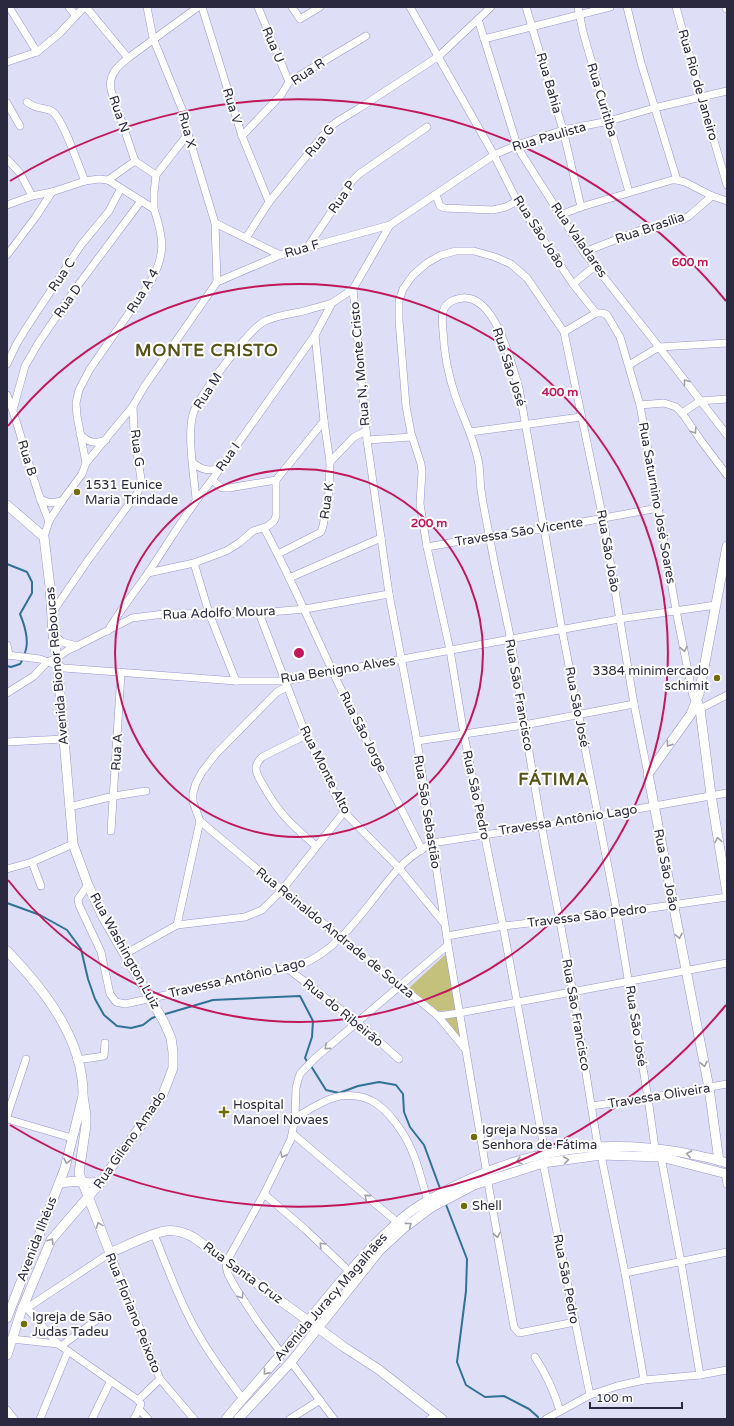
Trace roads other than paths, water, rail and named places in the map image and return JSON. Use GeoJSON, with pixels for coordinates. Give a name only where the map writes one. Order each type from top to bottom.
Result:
{"type":"FeatureCollection","features":[{"type":"Feature","properties":{"kind":"main road"},"geometry":{"type":"LineString","coordinates":[[7,505],[44,537]]}},
{"type":"Feature","properties":{"kind":"main road","name":"Avenida Bionor Reboucas"},"geometry":{"type":"LineString","coordinates":[[44,537],[73,844]]}},
{"type":"Feature","properties":{"kind":"main road"},"geometry":{"type":"LineString","coordinates":[[648,774],[699,702],[716,605],[725,571],[727,546]]}},
{"type":"Feature","properties":{"kind":"main road","name":"Rua Saturnino José Soares"},"geometry":{"type":"LineString","coordinates":[[699,702],[710,795],[727,892]]}},
{"type":"Feature","properties":{"kind":"main road","name":"Rua São João"},"geometry":{"type":"LineString","coordinates":[[648,774],[723,1162]]}},
{"type":"Feature","properties":{"kind":"main road","name":"Rua Washington Luiz"},"geometry":{"type":"LineString","coordinates":[[73,844],[88,885],[103,917],[162,1018],[171,1038],[173,1059]]}},
{"type":"Feature","properties":{"kind":"main road","name":"Avenida Ilhéus"},"geometry":{"type":"LineString","coordinates":[[7,951],[23,967],[60,1018],[72,1042],[82,1078],[82,1096],[86,1115],[79,1173],[89,1197],[51,1240],[7,1355]]}},
{"type":"Feature","properties":{"kind":"main road","name":"Rua Gileno Amado"},"geometry":{"type":"LineString","coordinates":[[89,1197],[163,1094],[170,1076],[173,1059]]}},
{"type":"Feature","properties":{"kind":"main road","name":"Avenida Ilhéus"},"geometry":{"type":"LineString","coordinates":[[7,1318],[65,1168],[82,1096]]}},
{"type":"Feature","properties":{"kind":"main road","name":"Avenida Juracy Magalhães"},"geometry":{"type":"LineString","coordinates":[[226,1419],[350,1272],[398,1222],[428,1200],[545,1154],[598,1146],[655,1148],[723,1162]]}},
{"type":"Feature","properties":{"kind":"main road","name":"Avenida Juracy Magalhães"},"geometry":{"type":"LineString","coordinates":[[238,1419],[291,1362],[380,1250],[390,1240],[432,1207],[474,1185],[487,1176],[543,1163],[601,1155],[661,1157],[726,1173]]}},
{"type":"Feature","properties":{"kind":"main road","name":"Avenida Ilhéus"},"geometry":{"type":"LineString","coordinates":[[59,1184],[71,1181],[91,1184],[101,1182]]}},
{"type":"Feature","properties":{"kind":"main road","name":"Rua Floriano Peixoto"},"geometry":{"type":"LineString","coordinates":[[89,1197],[110,1253]]}},
{"type":"Feature","properties":{"kind":"main road","name":"Rua Santa Cruz"},"geometry":{"type":"LineString","coordinates":[[154,1234],[166,1231],[175,1231],[193,1237],[378,1369],[436,1417]]}},
{"type":"Feature","properties":{"kind":"main road"},"geometry":{"type":"LineString","coordinates":[[110,1253],[154,1234]]}},
{"type":"Feature","properties":{"kind":"street"},"geometry":{"type":"LineString","coordinates":[[9,7],[37,52]]}},
{"type":"Feature","properties":{"kind":"street"},"geometry":{"type":"LineString","coordinates":[[69,7],[76,16]]}},
{"type":"Feature","properties":{"kind":"street"},"geometry":{"type":"LineString","coordinates":[[7,62],[37,52],[58,34],[85,7],[128,58]]}},
{"type":"Feature","properties":{"kind":"street","name":"Rua X"},"geometry":{"type":"LineString","coordinates":[[147,7],[153,38],[184,114],[188,134],[215,223],[217,282]]}},
{"type":"Feature","properties":{"kind":"street","name":"Rua N"},"geometry":{"type":"LineString","coordinates":[[135,161],[110,86],[112,74],[117,66],[187,10],[198,7]]}},
{"type":"Feature","properties":{"kind":"street","name":"Rua V"},"geometry":{"type":"LineString","coordinates":[[202,7],[242,136],[269,202]]}},
{"type":"Feature","properties":{"kind":"street","name":"Rua U"},"geometry":{"type":"LineString","coordinates":[[258,7],[289,82]]}},
{"type":"Feature","properties":{"kind":"street"},"geometry":{"type":"LineString","coordinates":[[292,7],[300,19],[320,7]]}},
{"type":"Feature","properties":{"kind":"street","name":"Rua São João"},"geometry":{"type":"LineString","coordinates":[[410,7],[494,154],[517,201],[573,284],[596,313]]}},
{"type":"Feature","properties":{"kind":"street","name":"Rua G"},"geometry":{"type":"LineString","coordinates":[[246,238],[269,202],[338,121],[439,56],[491,7]]}},
{"type":"Feature","properties":{"kind":"street","name":"Rua Bahia"},"geometry":{"type":"LineString","coordinates":[[526,7],[563,130],[581,207]]}},
{"type":"Feature","properties":{"kind":"street","name":"Rua Curitiba"},"geometry":{"type":"LineString","coordinates":[[578,7],[596,79],[629,192]]}},
{"type":"Feature","properties":{"kind":"street"},"geometry":{"type":"LineString","coordinates":[[484,39],[610,7]]}},
{"type":"Feature","properties":{"kind":"street"},"geometry":{"type":"LineString","coordinates":[[627,7],[654,108],[677,180]]}},
{"type":"Feature","properties":{"kind":"street","name":"Rua Rio de Janeiro"},"geometry":{"type":"LineString","coordinates":[[676,7],[700,96],[727,185]]}},
{"type":"Feature","properties":{"kind":"street","name":"Rua Valadares"},"geometry":{"type":"LineString","coordinates":[[478,19],[517,144],[528,165],[584,252],[727,435]]}},
{"type":"Feature","properties":{"kind":"street","name":"Rua R"},"geometry":{"type":"LineString","coordinates":[[242,136],[281,95],[289,82],[366,36]]}},
{"type":"Feature","properties":{"kind":"street","name":"Rua Paulista"},"geometry":{"type":"LineString","coordinates":[[390,225],[494,154],[517,144],[563,130],[727,90]]}},
{"type":"Feature","properties":{"kind":"street"},"geometry":{"type":"LineString","coordinates":[[27,102],[36,108],[52,111],[61,121],[85,181]]}},
{"type":"Feature","properties":{"kind":"street"},"geometry":{"type":"LineString","coordinates":[[7,103],[20,126]]}},
{"type":"Feature","properties":{"kind":"street","name":"Rua P"},"geometry":{"type":"LineString","coordinates":[[307,248],[356,177],[427,127]]}},
{"type":"Feature","properties":{"kind":"street"},"geometry":{"type":"LineString","coordinates":[[108,180],[135,161],[156,175],[188,134]]}},
{"type":"Feature","properties":{"kind":"street"},"geometry":{"type":"LineString","coordinates":[[7,159],[20,173],[32,196]]}},
{"type":"Feature","properties":{"kind":"street","name":"Rua A 4"},"geometry":{"type":"LineString","coordinates":[[85,466],[76,403],[79,390],[90,369],[150,283],[157,269],[161,253],[162,237],[154,209],[156,175]]}},
{"type":"Feature","properties":{"kind":"street"},"geometry":{"type":"LineString","coordinates":[[7,205],[32,196],[52,192],[85,181],[108,180],[154,209]]}},
{"type":"Feature","properties":{"kind":"street"},"geometry":{"type":"LineString","coordinates":[[560,215],[581,207],[672,180],[685,182],[727,202]]}},
{"type":"Feature","properties":{"kind":"street","name":"Rua C"},"geometry":{"type":"LineString","coordinates":[[7,364],[25,330],[81,245],[110,211],[122,188]]}},
{"type":"Feature","properties":{"kind":"street"},"geometry":{"type":"LineString","coordinates":[[7,255],[35,218],[52,192]]}},
{"type":"Feature","properties":{"kind":"street"},"geometry":{"type":"LineString","coordinates":[[436,195],[440,206],[444,208],[493,210],[506,207],[517,201]]}},
{"type":"Feature","properties":{"kind":"street","name":"Rua Brasília"},"geometry":{"type":"LineString","coordinates":[[584,252],[641,230],[684,219],[712,196]]}},
{"type":"Feature","properties":{"kind":"street","name":"Rua D"},"geometry":{"type":"LineString","coordinates":[[13,410],[26,366],[39,342],[76,288],[141,201]]}},
{"type":"Feature","properties":{"kind":"street"},"geometry":{"type":"LineString","coordinates":[[215,223],[280,255]]}},
{"type":"Feature","properties":{"kind":"street","name":"Rua F"},"geometry":{"type":"LineString","coordinates":[[217,282],[280,255],[390,225]]}},
{"type":"Feature","properties":{"kind":"street","name":"Rua N, Monte Cristo"},"geometry":{"type":"LineString","coordinates":[[367,440],[353,289],[390,225]]}},
{"type":"Feature","properties":{"kind":"street","name":"Rua São Pedro"},"geometry":{"type":"LineString","coordinates":[[545,1154],[503,926],[464,735],[450,650],[420,504],[422,471],[412,437],[406,406],[399,320],[399,301],[403,289],[413,275],[427,263],[441,255],[456,251],[474,251],[495,257],[511,264],[527,278],[564,332]]}},
{"type":"Feature","properties":{"kind":"street"},"geometry":{"type":"LineString","coordinates":[[573,284],[595,266]]}},
{"type":"Feature","properties":{"kind":"street"},"geometry":{"type":"LineString","coordinates":[[44,537],[49,521],[73,487],[85,466],[133,406],[144,387],[217,282]]}},
{"type":"Feature","properties":{"kind":"street","name":"Rua I"},"geometry":{"type":"LineString","coordinates":[[108,631],[115,618],[148,574],[196,499],[220,469],[315,335],[332,304],[353,289]]}},
{"type":"Feature","properties":{"kind":"street","name":"Rua São José"},"geometry":{"type":"LineString","coordinates":[[453,300],[471,298],[490,313],[497,325],[519,388],[562,630],[617,913],[655,1148]]}},
{"type":"Feature","properties":{"kind":"street","name":"Rua São Francisco"},"geometry":{"type":"LineString","coordinates":[[453,300],[446,305],[442,316],[447,365],[451,381],[470,432],[478,461],[489,536],[510,640],[542,826],[573,991],[598,1146]]}},
{"type":"Feature","properties":{"kind":"street","name":"Rua M"},"geometry":{"type":"LineString","coordinates":[[196,499],[191,432],[193,413],[200,399],[238,346],[256,326],[264,321],[281,315],[332,304]]}},
{"type":"Feature","properties":{"kind":"street"},"geometry":{"type":"LineString","coordinates":[[564,332],[596,313]]}},
{"type":"Feature","properties":{"kind":"street","name":"Rua Saturnino José Soares"},"geometry":{"type":"LineString","coordinates":[[596,313],[607,315],[624,344],[640,405],[676,610],[693,696],[699,702]]}},
{"type":"Feature","properties":{"kind":"street","name":"Rua São João"},"geometry":{"type":"LineString","coordinates":[[564,332],[603,519],[634,704],[648,774]]}},
{"type":"Feature","properties":{"kind":"street","name":"Rua K"},"geometry":{"type":"LineString","coordinates":[[278,554],[317,535],[322,529],[329,492],[330,462],[315,335]]}},
{"type":"Feature","properties":{"kind":"street"},"geometry":{"type":"LineString","coordinates":[[629,365],[659,347],[727,343]]}},
{"type":"Feature","properties":{"kind":"street","name":"Rua B"},"geometry":{"type":"LineString","coordinates":[[7,395],[40,499],[49,521]]}},
{"type":"Feature","properties":{"kind":"street"},"geometry":{"type":"LineString","coordinates":[[682,413],[700,401],[727,399]]}},
{"type":"Feature","properties":{"kind":"street"},"geometry":{"type":"LineString","coordinates":[[640,405],[664,403],[671,404],[676,407],[727,474]]}},
{"type":"Feature","properties":{"kind":"street","name":"Rua G"},"geometry":{"type":"LineString","coordinates":[[52,613],[86,563],[138,492],[140,479],[134,433],[133,406]]}},
{"type":"Feature","properties":{"kind":"street"},"geometry":{"type":"LineString","coordinates":[[470,432],[581,418]]}},
{"type":"Feature","properties":{"kind":"street"},"geometry":{"type":"LineString","coordinates":[[148,574],[194,563],[226,550],[239,543],[253,531],[264,528],[274,521],[276,516],[276,480],[324,421]]}},
{"type":"Feature","properties":{"kind":"street"},"geometry":{"type":"LineString","coordinates":[[330,462],[354,437],[366,431]]}},
{"type":"Feature","properties":{"kind":"street"},"geometry":{"type":"LineString","coordinates":[[80,434],[85,440],[92,442],[106,440]]}},
{"type":"Feature","properties":{"kind":"street"},"geometry":{"type":"LineString","coordinates":[[367,440],[412,437]]}},
{"type":"Feature","properties":{"kind":"street","name":"Rua São Sebastião"},"geometry":{"type":"LineString","coordinates":[[367,440],[389,594],[416,741],[459,1014]]}},
{"type":"Feature","properties":{"kind":"street"},"geometry":{"type":"LineString","coordinates":[[193,463],[198,468],[204,470],[220,469]]}},
{"type":"Feature","properties":{"kind":"street"},"geometry":{"type":"LineString","coordinates":[[212,480],[222,488],[229,488],[276,480]]}},
{"type":"Feature","properties":{"kind":"street"},"geometry":{"type":"LineString","coordinates":[[40,499],[50,503],[62,501]]}},
{"type":"Feature","properties":{"kind":"street","name":"Travessa São Vicente"},"geometry":{"type":"LineString","coordinates":[[428,548],[489,536],[603,519],[658,508]]}},
{"type":"Feature","properties":{"kind":"street","name":"Rua São Jorge"},"geometry":{"type":"LineString","coordinates":[[264,528],[305,609],[332,671],[422,850]]}},
{"type":"Feature","properties":{"kind":"street"},"geometry":{"type":"LineString","coordinates":[[289,578],[381,538]]}},
{"type":"Feature","properties":{"kind":"street"},"geometry":{"type":"LineString","coordinates":[[194,563],[209,613],[236,681]]}},
{"type":"Feature","properties":{"kind":"street","name":"Rua Adolfo Moura"},"geometry":{"type":"LineString","coordinates":[[47,662],[57,662],[68,650],[132,618],[164,614],[259,613],[305,609],[389,594]]}},
{"type":"Feature","properties":{"kind":"street","name":"Rua Benígno Alves"},"geometry":{"type":"LineString","coordinates":[[57,662],[64,668],[121,674],[285,684],[332,671],[402,660],[620,619],[716,605]]}},
{"type":"Feature","properties":{"kind":"street","name":"Rua Monte Alto"},"geometry":{"type":"LineString","coordinates":[[259,613],[285,684],[306,735],[344,812],[399,868],[444,924]]}},
{"type":"Feature","properties":{"kind":"street"},"geometry":{"type":"LineString","coordinates":[[54,634],[62,642],[77,646]]}},
{"type":"Feature","properties":{"kind":"street"},"geometry":{"type":"LineString","coordinates":[[7,644],[8,655],[30,657],[47,662],[34,676],[7,693]]}},
{"type":"Feature","properties":{"kind":"street","name":"Rua A"},"geometry":{"type":"LineString","coordinates":[[111,831],[121,674]]}},
{"type":"Feature","properties":{"kind":"street"},"geometry":{"type":"LineString","coordinates":[[177,925],[200,821],[193,802],[193,793],[196,784],[202,772],[215,755],[285,684]]}},
{"type":"Feature","properties":{"kind":"street"},"geometry":{"type":"LineString","coordinates":[[699,702],[727,695]]}},
{"type":"Feature","properties":{"kind":"street"},"geometry":{"type":"LineString","coordinates":[[416,741],[524,725],[634,704]]}},
{"type":"Feature","properties":{"kind":"street"},"geometry":{"type":"LineString","coordinates":[[306,735],[262,757],[256,767],[257,773],[280,812],[288,822],[316,846]]}},
{"type":"Feature","properties":{"kind":"street"},"geometry":{"type":"LineString","coordinates":[[7,742],[63,740]]}},
{"type":"Feature","properties":{"kind":"street"},"geometry":{"type":"LineString","coordinates":[[69,807],[114,796],[146,791]]}},
{"type":"Feature","properties":{"kind":"street","name":"Travessa Antônio Lago"},"geometry":{"type":"LineString","coordinates":[[88,885],[78,902],[101,952],[110,994],[116,1002],[125,1004],[300,965],[315,959],[341,938],[399,868],[432,843],[542,826],[727,793]]}},
{"type":"Feature","properties":{"kind":"street"},"geometry":{"type":"LineString","coordinates":[[124,954],[177,925],[245,918],[262,910],[282,890],[344,812]]}},
{"type":"Feature","properties":{"kind":"street","name":"Rua Reinaldo Andrade de Souza"},"geometry":{"type":"LineString","coordinates":[[200,821],[282,890],[438,1016],[466,1050]]}},
{"type":"Feature","properties":{"kind":"street"},"geometry":{"type":"LineString","coordinates":[[7,869],[32,862],[73,844]]}},
{"type":"Feature","properties":{"kind":"street"},"geometry":{"type":"LineString","coordinates":[[32,862],[41,886]]}},
{"type":"Feature","properties":{"kind":"street","name":"Travessa São Pedro"},"geometry":{"type":"LineString","coordinates":[[447,936],[503,926],[617,913],[727,897]]}},
{"type":"Feature","properties":{"kind":"street"},"geometry":{"type":"LineString","coordinates":[[282,1354],[258,1322],[235,1287],[228,1274],[226,1266],[227,1261],[264,1194],[293,1134],[296,1088],[300,1074],[314,1059],[448,945]]}},
{"type":"Feature","properties":{"kind":"street"},"geometry":{"type":"LineString","coordinates":[[438,1016],[459,1014],[573,991],[727,964]]}},
{"type":"Feature","properties":{"kind":"street","name":"Rua do Ribeirão"},"geometry":{"type":"LineString","coordinates":[[287,968],[357,1022],[399,1059]]}},
{"type":"Feature","properties":{"kind":"street"},"geometry":{"type":"LineString","coordinates":[[459,1014],[514,1327],[519,1333],[575,1322]]}},
{"type":"Feature","properties":{"kind":"street"},"geometry":{"type":"LineString","coordinates":[[77,1060],[104,1056],[105,1043]]}},
{"type":"Feature","properties":{"kind":"street"},"geometry":{"type":"LineString","coordinates":[[26,1060],[7,1117],[72,1138]]}},
{"type":"Feature","properties":{"kind":"street","name":"Travessa Oliveira"},"geometry":{"type":"LineString","coordinates":[[591,1106],[648,1098],[727,1084]]}},
{"type":"Feature","properties":{"kind":"street"},"geometry":{"type":"LineString","coordinates":[[295,1118],[334,1098],[357,1096],[372,1101],[381,1107],[389,1116],[408,1143],[428,1200]]}},
{"type":"Feature","properties":{"kind":"street"},"geometry":{"type":"LineString","coordinates":[[293,1134],[398,1222]]}},
{"type":"Feature","properties":{"kind":"street"},"geometry":{"type":"LineString","coordinates":[[601,1155],[625,1273],[644,1380]]}},
{"type":"Feature","properties":{"kind":"street"},"geometry":{"type":"LineString","coordinates":[[661,1157],[700,1375]]}},
{"type":"Feature","properties":{"kind":"street","name":"Rua São Pedro"},"geometry":{"type":"LineString","coordinates":[[543,1163],[590,1395]]}},
{"type":"Feature","properties":{"kind":"street"},"geometry":{"type":"LineString","coordinates":[[726,1173],[727,1184]]}},
{"type":"Feature","properties":{"kind":"street"},"geometry":{"type":"LineString","coordinates":[[264,1194],[306,1230],[350,1272]]}},
{"type":"Feature","properties":{"kind":"street"},"geometry":{"type":"LineString","coordinates":[[154,1234],[186,1311],[222,1372],[243,1399]]}},
{"type":"Feature","properties":{"kind":"street"},"geometry":{"type":"LineString","coordinates":[[625,1273],[727,1252]]}},
{"type":"Feature","properties":{"kind":"street"},"geometry":{"type":"LineString","coordinates":[[110,1253],[25,1308],[59,1345],[110,1382],[138,1400],[141,1404],[134,1419]]}},
{"type":"Feature","properties":{"kind":"street","name":"Rua Floriano Peixoto"},"geometry":{"type":"LineString","coordinates":[[110,1253],[160,1379],[194,1419]]}},
{"type":"Feature","properties":{"kind":"street"},"geometry":{"type":"LineString","coordinates":[[12,1339],[59,1345],[98,1319]]}},
{"type":"Feature","properties":{"kind":"street"},"geometry":{"type":"LineString","coordinates":[[40,1419],[68,1351]]}},
{"type":"Feature","properties":{"kind":"street"},"geometry":{"type":"LineString","coordinates":[[535,1357],[547,1376],[560,1411]]}},
{"type":"Feature","properties":{"kind":"street"},"geometry":{"type":"LineString","coordinates":[[291,1362],[334,1419]]}},
{"type":"Feature","properties":{"kind":"street"},"geometry":{"type":"LineString","coordinates":[[546,1419],[590,1395],[616,1386],[644,1380],[700,1375],[727,1370]]}},
{"type":"Feature","properties":{"kind":"street"},"geometry":{"type":"LineString","coordinates":[[138,1400],[160,1379]]}},
{"type":"Feature","properties":{"kind":"street"},"geometry":{"type":"LineString","coordinates":[[92,1419],[110,1382]]}},
{"type":"Feature","properties":{"kind":"street"},"geometry":{"type":"LineString","coordinates":[[290,1419],[320,1400]]}},
{"type":"Feature","properties":{"kind":"street"},"geometry":{"type":"LineString","coordinates":[[139,1409],[148,1419]]}},
{"type":"Feature","properties":{"kind":"street"},"geometry":{"type":"LineString","coordinates":[[7,1410],[14,1419]]}},
{"type":"Feature","properties":{"kind":"waterway"},"geometry":{"type":"LineString","coordinates":[[7,564],[27,572],[32,582],[32,593],[20,614],[27,640],[24,655]]}},
{"type":"Feature","properties":{"kind":"waterway"},"geometry":{"type":"LineString","coordinates":[[7,666],[11,667],[20,664],[23,659]]}},
{"type":"Feature","properties":{"kind":"waterway"},"geometry":{"type":"LineString","coordinates":[[7,903],[40,915],[67,930],[81,949],[88,979],[95,999],[104,1015],[117,1026],[131,1028],[143,1025],[152,1018],[158,1016]]}},
{"type":"Feature","properties":{"kind":"waterway"},"geometry":{"type":"LineString","coordinates":[[162,1015],[213,1000],[300,996],[313,1021],[312,1037],[305,1058],[308,1063]]}},
{"type":"Feature","properties":{"kind":"waterway"},"geometry":{"type":"LineString","coordinates":[[311,1066],[326,1090],[339,1093],[358,1086],[379,1082],[396,1085],[403,1094],[404,1112],[410,1127],[424,1145],[441,1191]]}},
{"type":"Feature","properties":{"kind":"waterway"},"geometry":{"type":"LineString","coordinates":[[445,1202],[467,1259],[466,1291],[457,1362],[466,1385],[485,1397],[504,1396],[529,1409],[538,1417]]}},
{"type":"Feature","properties":{"kind":"place","name":"1531 Eunice Maria Trindade"},"geometry":{"type":"Point","coordinates":[77,492]}},
{"type":"Feature","properties":{"kind":"place","name":"3384 minimercado schimit"},"geometry":{"type":"Point","coordinates":[717,678]}},
{"type":"Feature","properties":{"kind":"place","name":"Hospital Manoel Novaes"},"geometry":{"type":"Point","coordinates":[224,1112]}},
{"type":"Feature","properties":{"kind":"place","name":"Igreja Nossa Senhora de Fátima"},"geometry":{"type":"Point","coordinates":[474,1137]}},
{"type":"Feature","properties":{"kind":"place","name":"Shell"},"geometry":{"type":"Point","coordinates":[464,1206]}},
{"type":"Feature","properties":{"kind":"place","name":"Igreja de São Judas Tadeu"},"geometry":{"type":"Point","coordinates":[24,1324]}},
{"type":"Feature","properties":{"kind":"district","name":"MONTE CRISTO"},"geometry":{"type":"Point","coordinates":[207,350]}},
{"type":"Feature","properties":{"kind":"district","name":"FÁTIMA"},"geometry":{"type":"Point","coordinates":[554,779]}}]}
